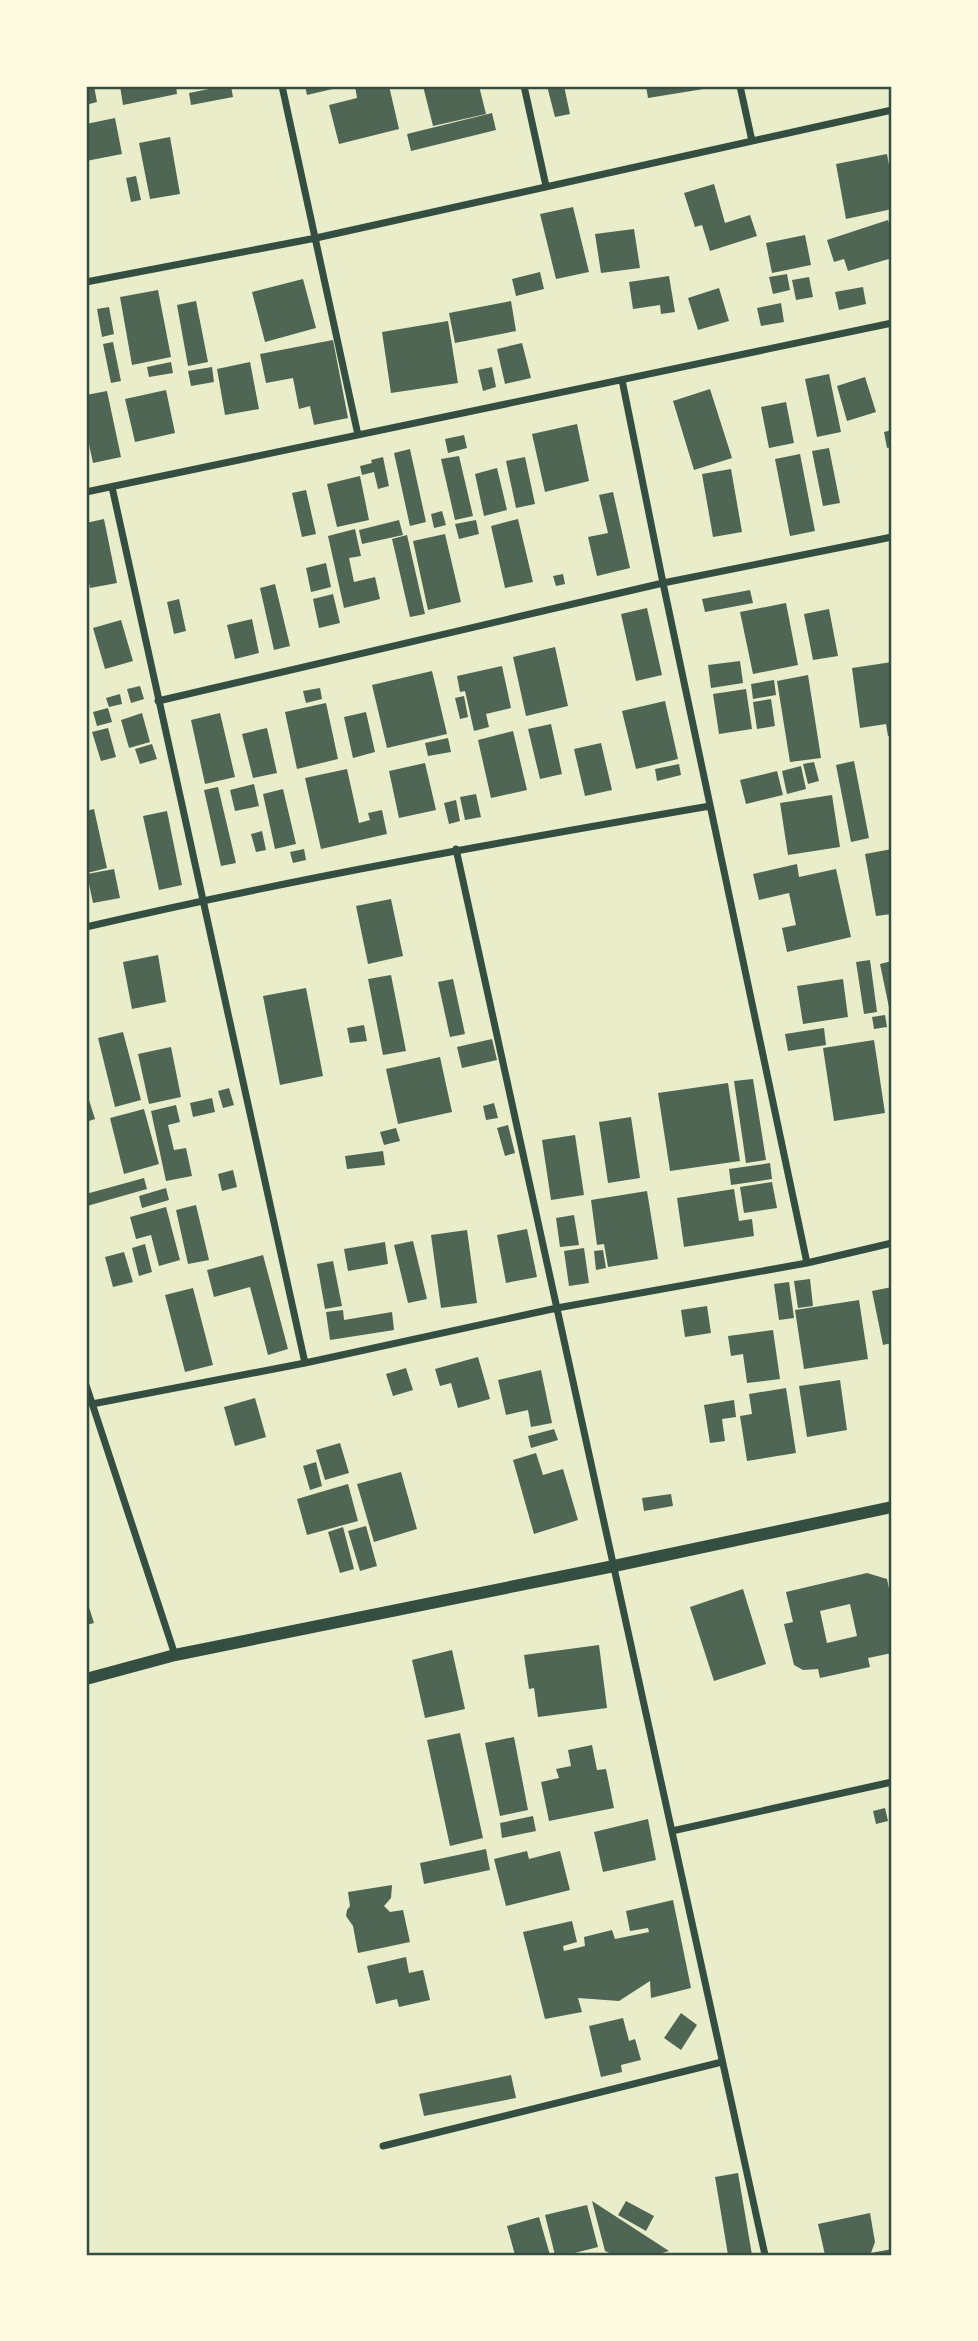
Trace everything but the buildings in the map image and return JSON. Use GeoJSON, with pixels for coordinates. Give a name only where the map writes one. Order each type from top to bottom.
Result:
{"type":"FeatureCollection","features":[{"type":"Feature","properties":{"kind":"street"},"geometry":{"type":"LineString","coordinates":[[282,86],[358,435]]}},
{"type":"Feature","properties":{"kind":"street"},"geometry":{"type":"LineString","coordinates":[[524,86],[546,186]]}},
{"type":"Feature","properties":{"kind":"street"},"geometry":{"type":"LineString","coordinates":[[740,86],[752,141]]}},
{"type":"Feature","properties":{"kind":"street"},"geometry":{"type":"LineString","coordinates":[[86,282],[316,238],[892,110]]}},
{"type":"Feature","properties":{"kind":"street"},"geometry":{"type":"LineString","coordinates":[[86,492],[892,323]]}},
{"type":"Feature","properties":{"kind":"street"},"geometry":{"type":"LineString","coordinates":[[622,380],[807,1263]]}},
{"type":"Feature","properties":{"kind":"street"},"geometry":{"type":"LineString","coordinates":[[112,487],[305,1363]]}},
{"type":"Feature","properties":{"kind":"street"},"geometry":{"type":"LineString","coordinates":[[158,701],[663,583],[892,537]]}},
{"type":"Feature","properties":{"kind":"street"},"geometry":{"type":"LineString","coordinates":[[86,927],[202,900],[456,849],[710,806]]}},
{"type":"Feature","properties":{"kind":"street"},"geometry":{"type":"LineString","coordinates":[[456,849],[765,2255]]}},
{"type":"Feature","properties":{"kind":"street"},"geometry":{"type":"LineString","coordinates":[[92,1404],[305,1363],[557,1308],[807,1263],[892,1243]]}},
{"type":"Feature","properties":{"kind":"street"},"geometry":{"type":"LineString","coordinates":[[86,1385],[175,1655]]}},
{"type":"Feature","properties":{"kind":"street"},"geometry":{"type":"LineString","coordinates":[[86,1679],[175,1655],[892,1507]]}},
{"type":"Feature","properties":{"kind":"street"},"geometry":{"type":"LineString","coordinates":[[672,1831],[892,1782]]}},
{"type":"Feature","properties":{"kind":"street"},"geometry":{"type":"LineString","coordinates":[[383,2146],[722,2062]]}}]}
